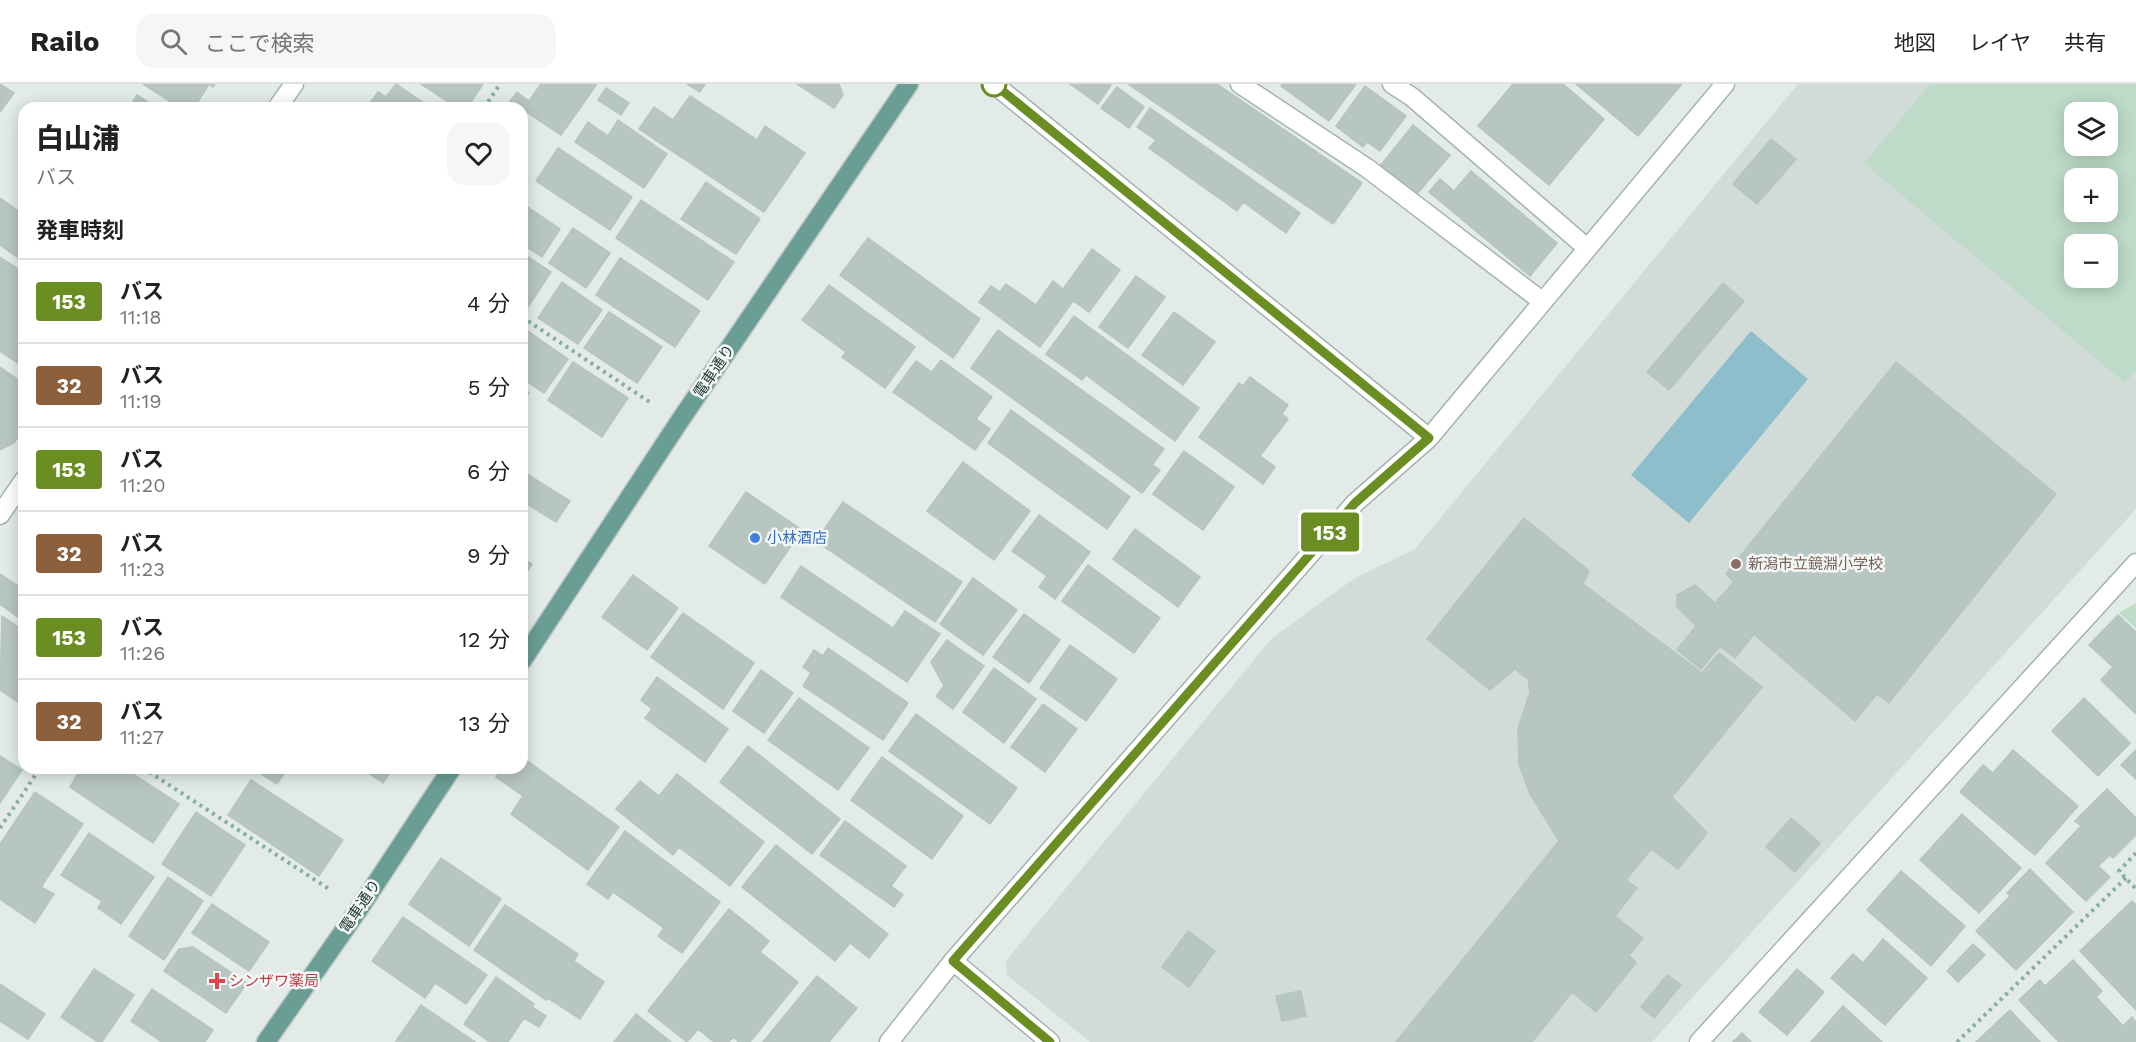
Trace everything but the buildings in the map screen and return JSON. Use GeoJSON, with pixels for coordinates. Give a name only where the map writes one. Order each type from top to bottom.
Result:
{"type":"FeatureCollection","features":[{"type":"Feature","properties":{"kind":"main road","name":"電車通り"},"geometry":{"type":"LineString","coordinates":[[528,652],[679,422],[909,84]]}},
{"type":"Feature","properties":{"kind":"main road","name":"電車通り"},"geometry":{"type":"LineString","coordinates":[[266,1042],[359,909],[448,774]]}},
{"type":"Feature","properties":{"kind":"street"},"geometry":{"type":"LineString","coordinates":[[281,102],[294,84]]}},
{"type":"Feature","properties":{"kind":"street"},"geometry":{"type":"LineString","coordinates":[[994,84],[1429,438]]}},
{"type":"Feature","properties":{"kind":"street"},"geometry":{"type":"LineString","coordinates":[[1240,84],[1367,168],[1544,302]]}},
{"type":"Feature","properties":{"kind":"street"},"geometry":{"type":"LineString","coordinates":[[1392,84],[1412,97],[1587,248]]}},
{"type":"Feature","properties":{"kind":"street"},"geometry":{"type":"LineString","coordinates":[[889,1042],[953,961],[1355,503],[1429,438],[1725,84]]}},
{"type":"Feature","properties":{"kind":"street"},"geometry":{"type":"LineString","coordinates":[[0,515],[18,489]]}},
{"type":"Feature","properties":{"kind":"street"},"geometry":{"type":"LineString","coordinates":[[1699,1042],[2136,563]]}},
{"type":"Feature","properties":{"kind":"street"},"geometry":{"type":"LineString","coordinates":[[953,961],[1050,1042]]}},
{"type":"Feature","properties":{"kind":"path"},"geometry":{"type":"LineString","coordinates":[[488,102],[500,84]]}},
{"type":"Feature","properties":{"kind":"path"},"geometry":{"type":"LineString","coordinates":[[528,321],[679,422]]}},
{"type":"Feature","properties":{"kind":"path"},"geometry":{"type":"LineString","coordinates":[[0,828],[36,774]]}},
{"type":"Feature","properties":{"kind":"path"},"geometry":{"type":"LineString","coordinates":[[152,774],[359,909]]}},
{"type":"Feature","properties":{"kind":"path"},"geometry":{"type":"LineString","coordinates":[[2136,853],[2119,871],[2136,889]]}},
{"type":"Feature","properties":{"kind":"path"},"geometry":{"type":"LineString","coordinates":[[1957,1042],[2126,878]]}},
{"type":"Feature","properties":{"kind":"shaded area","name":"新潟市立鏡淵小学校"},"geometry":{"type":"Polygon","coordinates":[[[1798,84],[2136,84],[2136,509],[1652,1042],[1090,1042],[1007,975],[1006,961],[1272,638],[1355,578],[1415,549],[1798,84]]]}},
{"type":"Feature","properties":{"kind":"green space"},"geometry":{"type":"Polygon","coordinates":[[[1930,84],[2136,84],[2136,370],[2125,383],[1864,163],[1930,84]]]}},
{"type":"Feature","properties":{"kind":"green space"},"geometry":{"type":"Polygon","coordinates":[[[2136,603],[2136,628],[2119,613],[2136,603]]]}},
{"type":"Feature","properties":{"kind":"water"},"geometry":{"type":"Polygon","coordinates":[[[1751,331],[1808,379],[1689,523],[1631,475],[1751,331]]]}},
{"type":"Feature","properties":{"kind":"bus line","name":"153"},"geometry":{"type":"LineString","coordinates":[[994,84],[1429,438],[1355,503],[953,961],[1050,1042]]}},
{"type":"Feature","properties":{"kind":"place","name":"小林酒店"},"geometry":{"type":"Point","coordinates":[755,538]}},
{"type":"Feature","properties":{"kind":"place","name":"新潟市立鏡淵小学校"},"geometry":{"type":"Point","coordinates":[1736,564]}},
{"type":"Feature","properties":{"kind":"place","name":"シンザワ薬局"},"geometry":{"type":"Point","coordinates":[217,981]}}]}
